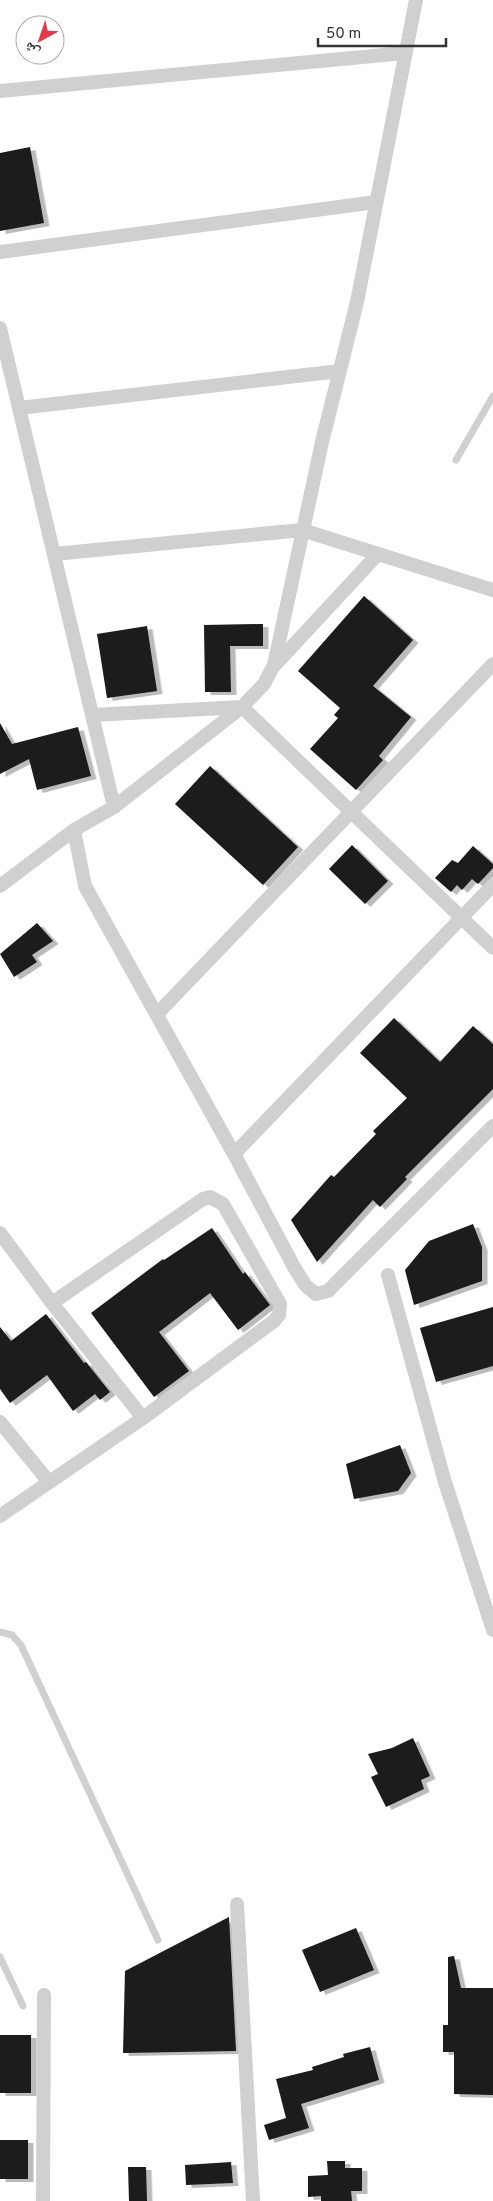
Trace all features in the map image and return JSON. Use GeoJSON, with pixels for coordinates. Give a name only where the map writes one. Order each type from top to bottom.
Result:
{"type":"FeatureCollection","features":[{"type":"Feature","properties":{"kind":"street"},"geometry":{"type":"LineString","coordinates":[[274,665],[302,530],[356,302],[416,0]]}},
{"type":"Feature","properties":{"kind":"street"},"geometry":{"type":"LineString","coordinates":[[0,91],[405,53]]}},
{"type":"Feature","properties":{"kind":"street"},"geometry":{"type":"LineString","coordinates":[[0,252],[376,202]]}},
{"type":"Feature","properties":{"kind":"street"},"geometry":{"type":"LineString","coordinates":[[0,328],[114,807]]}},
{"type":"Feature","properties":{"kind":"street"},"geometry":{"type":"LineString","coordinates":[[19,408],[340,371]]}},
{"type":"Feature","properties":{"kind":"street"},"geometry":{"type":"LineString","coordinates":[[54,554],[302,530],[493,590]]}},
{"type":"Feature","properties":{"kind":"street"},"geometry":{"type":"LineString","coordinates":[[0,886],[74,830],[114,807],[242,708],[264,684],[274,665],[378,554]]}},
{"type":"Feature","properties":{"kind":"street"},"geometry":{"type":"LineString","coordinates":[[157,1014],[493,664]]}},
{"type":"Feature","properties":{"kind":"street"},"geometry":{"type":"LineString","coordinates":[[92,715],[242,708],[493,948]]}},
{"type":"Feature","properties":{"kind":"street"},"geometry":{"type":"LineString","coordinates":[[74,830],[85,886],[234,1154],[294,1267],[306,1286],[316,1294],[328,1291],[493,1126]]}},
{"type":"Feature","properties":{"kind":"street"},"geometry":{"type":"LineString","coordinates":[[234,1154],[493,885]]}},
{"type":"Feature","properties":{"kind":"street"},"geometry":{"type":"LineString","coordinates":[[0,1516],[143,1418],[274,1321],[279,1315],[280,1304],[222,1204],[210,1197],[203,1199],[52,1303]]}},
{"type":"Feature","properties":{"kind":"street"},"geometry":{"type":"LineString","coordinates":[[0,1233],[52,1303],[143,1418]]}},
{"type":"Feature","properties":{"kind":"street"},"geometry":{"type":"LineString","coordinates":[[388,1275],[444,1479],[493,1630]]}},
{"type":"Feature","properties":{"kind":"street"},"geometry":{"type":"LineString","coordinates":[[0,1422],[49,1482]]}},
{"type":"Feature","properties":{"kind":"street"},"geometry":{"type":"LineString","coordinates":[[237,1904],[252,2201]]}},
{"type":"Feature","properties":{"kind":"street"},"geometry":{"type":"LineString","coordinates":[[43,2201],[44,1995]]}},
{"type":"Feature","properties":{"kind":"lane"},"geometry":{"type":"LineString","coordinates":[[456,460],[493,396]]}},
{"type":"Feature","properties":{"kind":"lane"},"geometry":{"type":"LineString","coordinates":[[0,1632],[12,1635],[22,1645],[158,1940]]}},
{"type":"Feature","properties":{"kind":"lane"},"geometry":{"type":"LineString","coordinates":[[0,1957],[23,2006]]}},
{"type":"Feature","properties":{"kind":"building"},"geometry":{"type":"Polygon","coordinates":[[[30,147],[44,223],[0,231],[0,153],[30,147]]]}},
{"type":"Feature","properties":{"kind":"building"},"geometry":{"type":"Polygon","coordinates":[[[364,596],[413,640],[373,686],[411,717],[379,756],[383,760],[356,790],[310,749],[338,718],[334,715],[340,708],[298,671],[364,596]]]}},
{"type":"Feature","properties":{"kind":"building"},"geometry":{"type":"Polygon","coordinates":[[[263,624],[263,646],[230,646],[231,692],[205,692],[204,625],[263,624]]]}},
{"type":"Feature","properties":{"kind":"building"},"geometry":{"type":"Polygon","coordinates":[[[147,626],[157,691],[107,698],[97,634],[147,626]]]}},
{"type":"Feature","properties":{"kind":"building"},"geometry":{"type":"Polygon","coordinates":[[[0,723],[12,744],[78,727],[91,776],[37,790],[29,759],[0,774],[0,723]]]}},
{"type":"Feature","properties":{"kind":"building"},"geometry":{"type":"Polygon","coordinates":[[[210,766],[298,847],[263,885],[175,804],[210,766]]]}},
{"type":"Feature","properties":{"kind":"building"},"geometry":{"type":"Polygon","coordinates":[[[352,845],[388,881],[365,904],[329,869],[352,845]]]}},
{"type":"Feature","properties":{"kind":"building"},"geometry":{"type":"Polygon","coordinates":[[[473,846],[493,864],[493,868],[478,884],[472,879],[462,890],[457,885],[451,892],[435,878],[452,860],[458,863],[473,846]]]}},
{"type":"Feature","properties":{"kind":"building"},"geometry":{"type":"Polygon","coordinates":[[[37,923],[53,941],[32,955],[37,962],[14,977],[0,954],[37,923]]]}},
{"type":"Feature","properties":{"kind":"building"},"geometry":{"type":"Polygon","coordinates":[[[394,1018],[440,1062],[473,1026],[493,1044],[493,1089],[405,1177],[407,1179],[380,1207],[373,1200],[317,1262],[291,1220],[331,1175],[334,1177],[376,1134],[373,1131],[407,1098],[360,1053],[394,1018]]]}},
{"type":"Feature","properties":{"kind":"building"},"geometry":{"type":"Polygon","coordinates":[[[473,1224],[482,1247],[482,1281],[414,1305],[405,1270],[429,1241],[473,1224]]]}},
{"type":"Feature","properties":{"kind":"building"},"geometry":{"type":"Polygon","coordinates":[[[212,1228],[243,1274],[245,1272],[270,1305],[238,1330],[210,1293],[159,1332],[189,1371],[154,1397],[91,1313],[163,1259],[212,1228]]]}},
{"type":"Feature","properties":{"kind":"building"},"geometry":{"type":"Polygon","coordinates":[[[493,1307],[493,1366],[436,1382],[420,1328],[493,1307]]]}},
{"type":"Feature","properties":{"kind":"building"},"geometry":{"type":"Polygon","coordinates":[[[46,1314],[84,1363],[86,1362],[110,1392],[100,1400],[95,1394],[73,1411],[47,1375],[10,1403],[0,1389],[0,1327],[11,1341],[46,1314]]]}},
{"type":"Feature","properties":{"kind":"building"},"geometry":{"type":"Polygon","coordinates":[[[400,1445],[411,1473],[398,1491],[354,1499],[346,1464],[400,1445]]]}},
{"type":"Feature","properties":{"kind":"building"},"geometry":{"type":"Polygon","coordinates":[[[413,1738],[430,1776],[421,1780],[424,1789],[386,1807],[371,1777],[378,1774],[368,1754],[392,1748],[413,1738]]]}},
{"type":"Feature","properties":{"kind":"building"},"geometry":{"type":"Polygon","coordinates":[[[229,1917],[236,2051],[123,2053],[125,1971],[229,1917]]]}},
{"type":"Feature","properties":{"kind":"building"},"geometry":{"type":"Polygon","coordinates":[[[356,1928],[374,1970],[320,1992],[302,1950],[356,1928]]]}},
{"type":"Feature","properties":{"kind":"building"},"geometry":{"type":"Polygon","coordinates":[[[454,1956],[461,1988],[493,1988],[493,2095],[454,2094],[454,2052],[443,2052],[443,2025],[448,2025],[448,1957],[454,1956]]]}},
{"type":"Feature","properties":{"kind":"building"},"geometry":{"type":"Polygon","coordinates":[[[0,2035],[31,2035],[31,2093],[0,2093],[0,2035]]]}},
{"type":"Feature","properties":{"kind":"building"},"geometry":{"type":"Polygon","coordinates":[[[370,2047],[379,2080],[301,2104],[309,2128],[269,2140],[264,2125],[286,2118],[276,2079],[313,2070],[312,2067],[344,2057],[343,2054],[370,2047]]]}},
{"type":"Feature","properties":{"kind":"building"},"geometry":{"type":"Polygon","coordinates":[[[0,2140],[28,2140],[28,2179],[0,2179],[0,2140]]]}},
{"type":"Feature","properties":{"kind":"building"},"geometry":{"type":"Polygon","coordinates":[[[327,2161],[345,2161],[345,2168],[362,2168],[362,2191],[351,2191],[352,2201],[321,2201],[321,2196],[308,2197],[308,2176],[328,2175],[327,2161]]]}},
{"type":"Feature","properties":{"kind":"building"},"geometry":{"type":"Polygon","coordinates":[[[231,2162],[233,2183],[186,2185],[185,2165],[231,2162]]]}},
{"type":"Feature","properties":{"kind":"building"},"geometry":{"type":"Polygon","coordinates":[[[128,2167],[146,2167],[147,2201],[129,2201],[128,2167]]]}}]}
